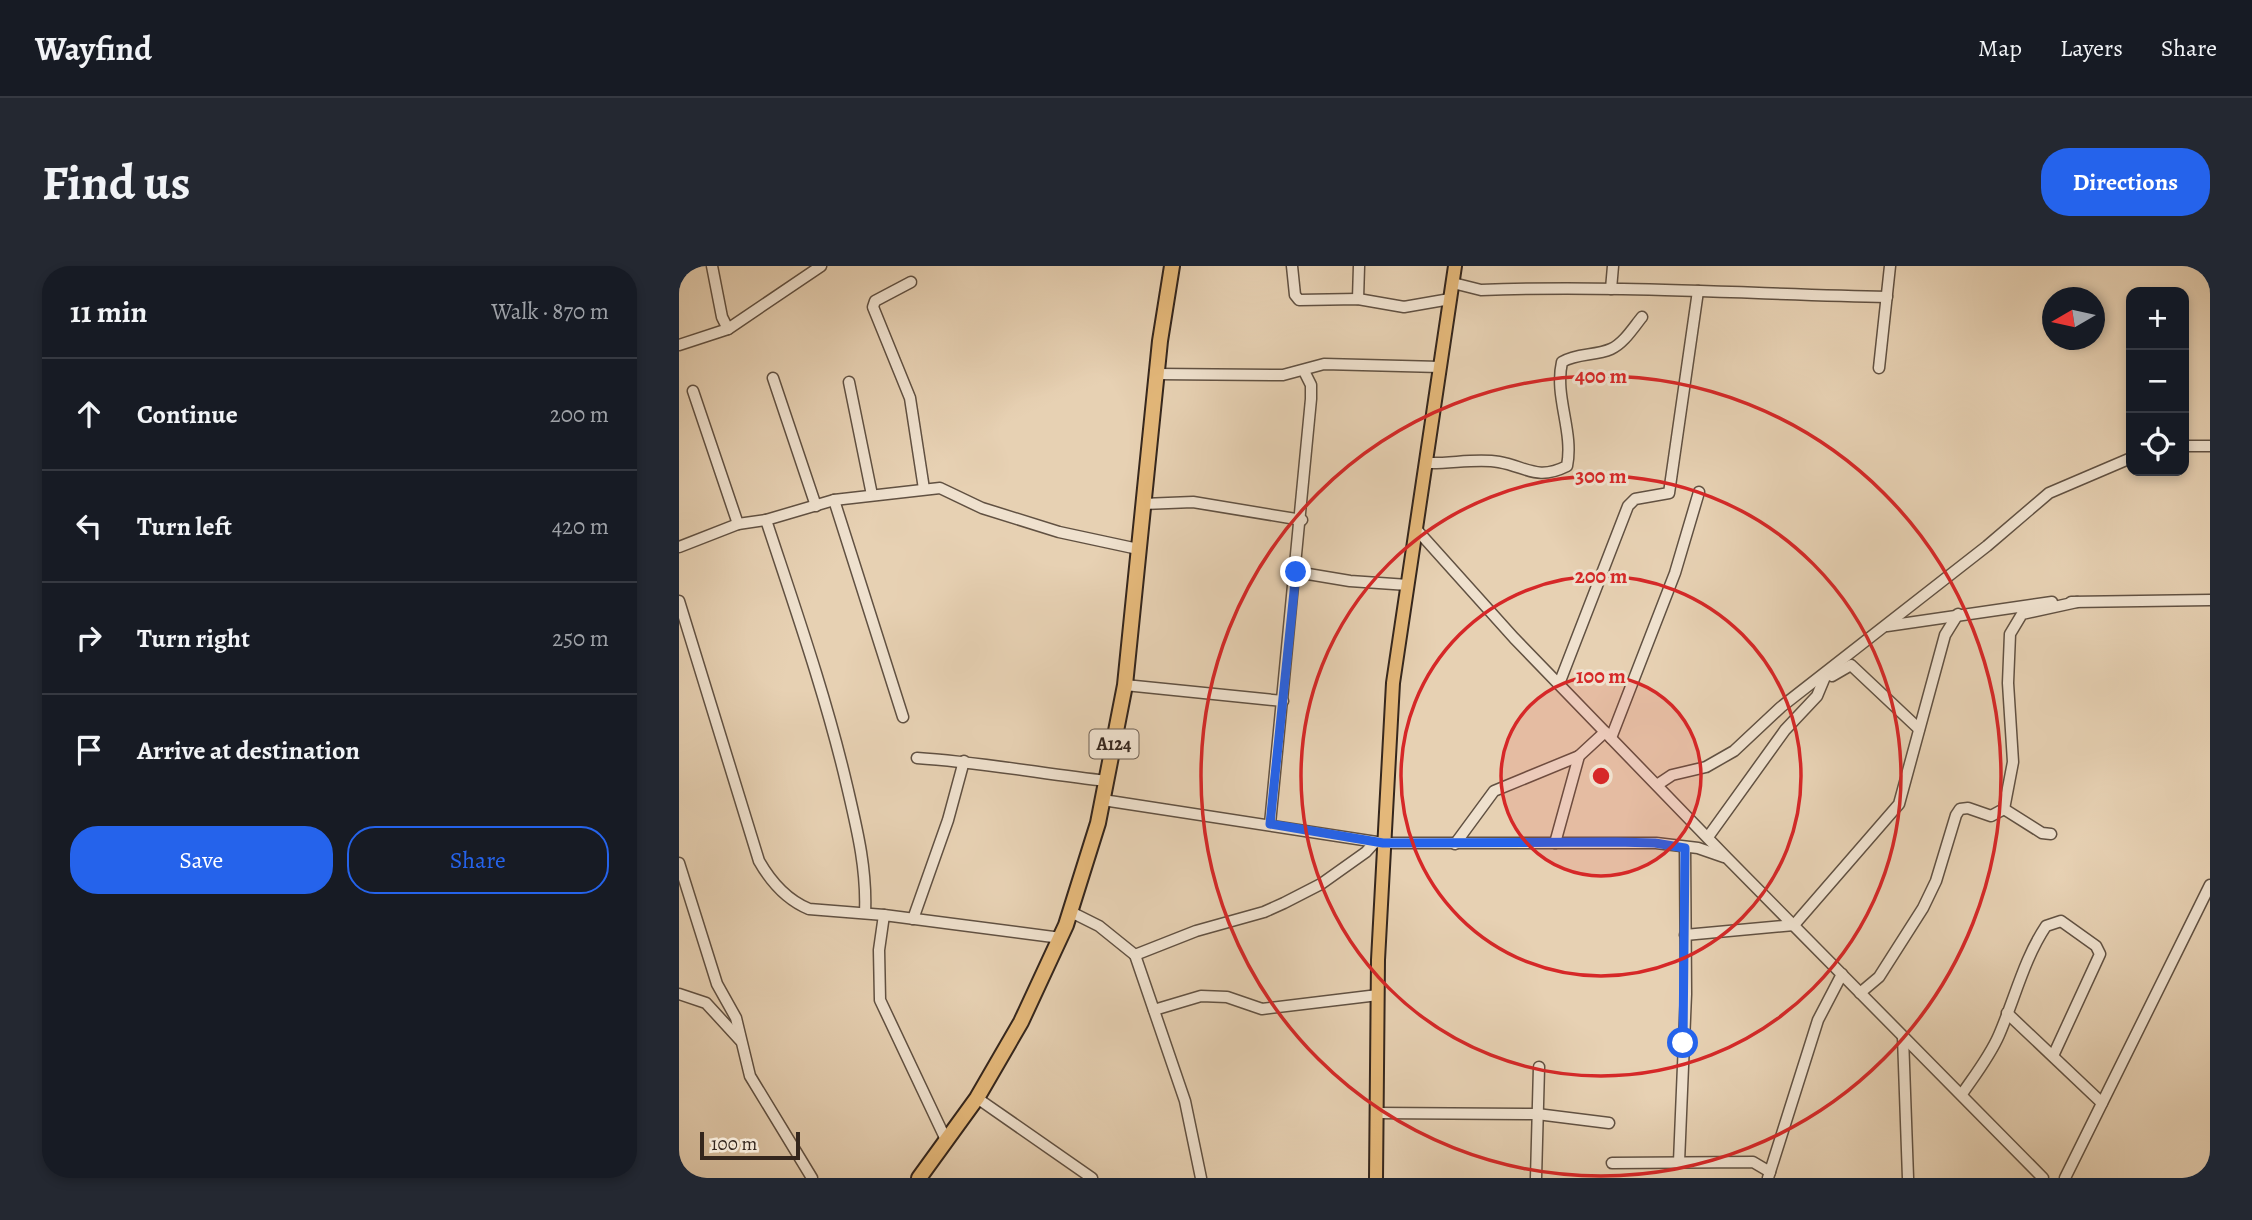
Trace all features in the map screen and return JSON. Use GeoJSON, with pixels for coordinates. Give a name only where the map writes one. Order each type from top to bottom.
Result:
{"type":"FeatureCollection","features":[{"type":"Feature","properties":{"kind":"highway","name":"A124"},"geometry":{"type":"LineString","coordinates":[[919,1178],[977,1098],[1021,1022],[1071,912],[1104,800],[1125,685],[1157,374],[1172,266]]}},
{"type":"Feature","properties":{"kind":"main road"},"geometry":{"type":"LineString","coordinates":[[1376,1178],[1379,842],[1393,683],[1455,266]]}},
{"type":"Feature","properties":{"kind":"street"},"geometry":{"type":"LineString","coordinates":[[712,266],[722,317],[728,329]]}},
{"type":"Feature","properties":{"kind":"street"},"geometry":{"type":"LineString","coordinates":[[679,345],[728,329],[821,266]]}},
{"type":"Feature","properties":{"kind":"street"},"geometry":{"type":"LineString","coordinates":[[1291,266],[1295,295],[1299,300],[1358,299],[1404,307],[1450,299]]}},
{"type":"Feature","properties":{"kind":"street"},"geometry":{"type":"LineString","coordinates":[[1358,299],[1359,266]]}},
{"type":"Feature","properties":{"kind":"street"},"geometry":{"type":"LineString","coordinates":[[1611,289],[1613,266]]}},
{"type":"Feature","properties":{"kind":"street"},"geometry":{"type":"LineString","coordinates":[[1879,368],[1890,266]]}},
{"type":"Feature","properties":{"kind":"street"},"geometry":{"type":"LineString","coordinates":[[911,282],[875,301],[873,307],[910,398],[924,489]]}},
{"type":"Feature","properties":{"kind":"street"},"geometry":{"type":"LineString","coordinates":[[1453,283],[1481,290],[1611,289],[1887,297]]}},
{"type":"Feature","properties":{"kind":"street"},"geometry":{"type":"LineString","coordinates":[[1559,684],[1628,506],[1635,499],[1669,493],[1698,291]]}},
{"type":"Feature","properties":{"kind":"street"},"geometry":{"type":"LineString","coordinates":[[1427,463],[1500,462],[1532,473],[1554,472],[1567,466],[1570,452],[1561,392],[1562,362],[1570,357],[1610,350],[1622,342],[1642,317]]}},
{"type":"Feature","properties":{"kind":"street"},"geometry":{"type":"LineString","coordinates":[[1157,374],[1283,375],[1324,364],[1440,367]]}},
{"type":"Feature","properties":{"kind":"street"},"geometry":{"type":"LineString","coordinates":[[1270,824],[1302,520],[1311,399],[1311,385],[1304,371]]}},
{"type":"Feature","properties":{"kind":"street"},"geometry":{"type":"LineString","coordinates":[[773,378],[816,506]]}},
{"type":"Feature","properties":{"kind":"street"},"geometry":{"type":"LineString","coordinates":[[849,382],[872,495]]}},
{"type":"Feature","properties":{"kind":"street"},"geometry":{"type":"LineString","coordinates":[[693,391],[738,524]]}},
{"type":"Feature","properties":{"kind":"street"},"geometry":{"type":"LineString","coordinates":[[2189,446],[2210,446]]}},
{"type":"Feature","properties":{"kind":"street"},"geometry":{"type":"LineString","coordinates":[[1657,785],[1672,775],[1720,761],[1827,671],[2049,493],[2126,460]]}},
{"type":"Feature","properties":{"kind":"street"},"geometry":{"type":"LineString","coordinates":[[679,547],[738,524],[766,520],[834,500],[924,489],[945,490],[995,512],[1059,532],[1138,549]]}},
{"type":"Feature","properties":{"kind":"street"},"geometry":{"type":"LineString","coordinates":[[1455,844],[1494,791],[1579,756],[1608,735],[1675,573],[1699,492]]}},
{"type":"Feature","properties":{"kind":"street"},"geometry":{"type":"LineString","coordinates":[[834,500],[903,717]]}},
{"type":"Feature","properties":{"kind":"street"},"geometry":{"type":"LineString","coordinates":[[1143,505],[1193,502],[1302,520]]}},
{"type":"Feature","properties":{"kind":"street"},"geometry":{"type":"LineString","coordinates":[[766,520],[821,687],[842,764],[860,842],[866,885],[865,913]]}},
{"type":"Feature","properties":{"kind":"street"},"geometry":{"type":"LineString","coordinates":[[1416,530],[1559,684],[1727,858],[2043,1178]]}},
{"type":"Feature","properties":{"kind":"street"},"geometry":{"type":"LineString","coordinates":[[1296,572],[1350,581],[1408,585]]}},
{"type":"Feature","properties":{"kind":"street"},"geometry":{"type":"LineString","coordinates":[[1884,627],[2033,602],[2210,600]]}},
{"type":"Feature","properties":{"kind":"street"},"geometry":{"type":"LineString","coordinates":[[679,601],[759,861],[769,878],[799,904],[810,909],[884,915],[1061,938]]}},
{"type":"Feature","properties":{"kind":"street"},"geometry":{"type":"LineString","coordinates":[[2004,809],[2013,762],[2008,683],[2010,634],[2022,614],[2077,601]]}},
{"type":"Feature","properties":{"kind":"street"},"geometry":{"type":"LineString","coordinates":[[1685,935],[1794,925],[1895,811],[1945,635],[1958,614]]}},
{"type":"Feature","properties":{"kind":"street"},"geometry":{"type":"LineString","coordinates":[[1708,837],[1823,683],[1838,670],[1851,665],[1919,729]]}},
{"type":"Feature","properties":{"kind":"street"},"geometry":{"type":"LineString","coordinates":[[1823,683],[1827,671]]}},
{"type":"Feature","properties":{"kind":"street"},"geometry":{"type":"LineString","coordinates":[[1125,685],[1283,701]]}},
{"type":"Feature","properties":{"kind":"street"},"geometry":{"type":"LineString","coordinates":[[1555,843],[1579,756]]}},
{"type":"Feature","properties":{"kind":"street"},"geometry":{"type":"LineString","coordinates":[[917,758],[964,761],[1107,781]]}},
{"type":"Feature","properties":{"kind":"street"},"geometry":{"type":"LineString","coordinates":[[913,919],[948,820],[964,761]]}},
{"type":"Feature","properties":{"kind":"street"},"geometry":{"type":"LineString","coordinates":[[1104,800],[1379,842],[1655,843],[1698,848],[1727,858]]}},
{"type":"Feature","properties":{"kind":"street"},"geometry":{"type":"LineString","coordinates":[[1860,993],[1879,976],[1923,908],[1936,881],[1960,809],[1968,808],[1991,816],[2004,809]]}},
{"type":"Feature","properties":{"kind":"street"},"geometry":{"type":"LineString","coordinates":[[2004,809],[2042,833],[2051,834]]}},
{"type":"Feature","properties":{"kind":"street"},"geometry":{"type":"LineString","coordinates":[[1135,955],[1196,931],[1264,912],[1284,903],[1321,884],[1379,842]]}},
{"type":"Feature","properties":{"kind":"street"},"geometry":{"type":"LineString","coordinates":[[1679,1162],[1685,848]]}},
{"type":"Feature","properties":{"kind":"street"},"geometry":{"type":"LineString","coordinates":[[679,863],[710,966],[736,1018],[750,1076],[812,1178]]}},
{"type":"Feature","properties":{"kind":"street"},"geometry":{"type":"LineString","coordinates":[[2065,1178],[2210,885]]}},
{"type":"Feature","properties":{"kind":"street"},"geometry":{"type":"LineString","coordinates":[[1071,912],[1099,926],[1135,955],[1185,1101],[1201,1178]]}},
{"type":"Feature","properties":{"kind":"street"},"geometry":{"type":"LineString","coordinates":[[884,915],[879,950],[880,1000],[947,1142]]}},
{"type":"Feature","properties":{"kind":"street"},"geometry":{"type":"LineString","coordinates":[[1962,1094],[1998,1037],[2024,966],[2046,926],[2061,921],[2096,946],[2100,954],[2053,1056]]}},
{"type":"Feature","properties":{"kind":"street"},"geometry":{"type":"LineString","coordinates":[[1612,1163],[1753,1162],[1769,1175],[1818,1020],[1842,974]]}},
{"type":"Feature","properties":{"kind":"street"},"geometry":{"type":"LineString","coordinates":[[679,994],[706,1003],[740,1041]]}},
{"type":"Feature","properties":{"kind":"street"},"geometry":{"type":"LineString","coordinates":[[1154,1010],[1201,996],[1227,997],[1262,1009],[1378,995]]}},
{"type":"Feature","properties":{"kind":"street"},"geometry":{"type":"LineString","coordinates":[[2007,1013],[2102,1103]]}},
{"type":"Feature","properties":{"kind":"street"},"geometry":{"type":"LineString","coordinates":[[1903,1037],[1908,1178]]}},
{"type":"Feature","properties":{"kind":"street"},"geometry":{"type":"LineString","coordinates":[[1536,1178],[1539,1067]]}},
{"type":"Feature","properties":{"kind":"street"},"geometry":{"type":"LineString","coordinates":[[977,1098],[1092,1178]]}},
{"type":"Feature","properties":{"kind":"street"},"geometry":{"type":"LineString","coordinates":[[1376,1113],[1537,1114],[1609,1123]]}},
{"type":"Feature","properties":{"kind":"route"},"geometry":{"type":"LineString","coordinates":[[1296,572],[1270,824],[1383,843],[1616,842],[1655,843],[1685,848],[1683,880],[1686,993],[1683,1043]]}}]}
